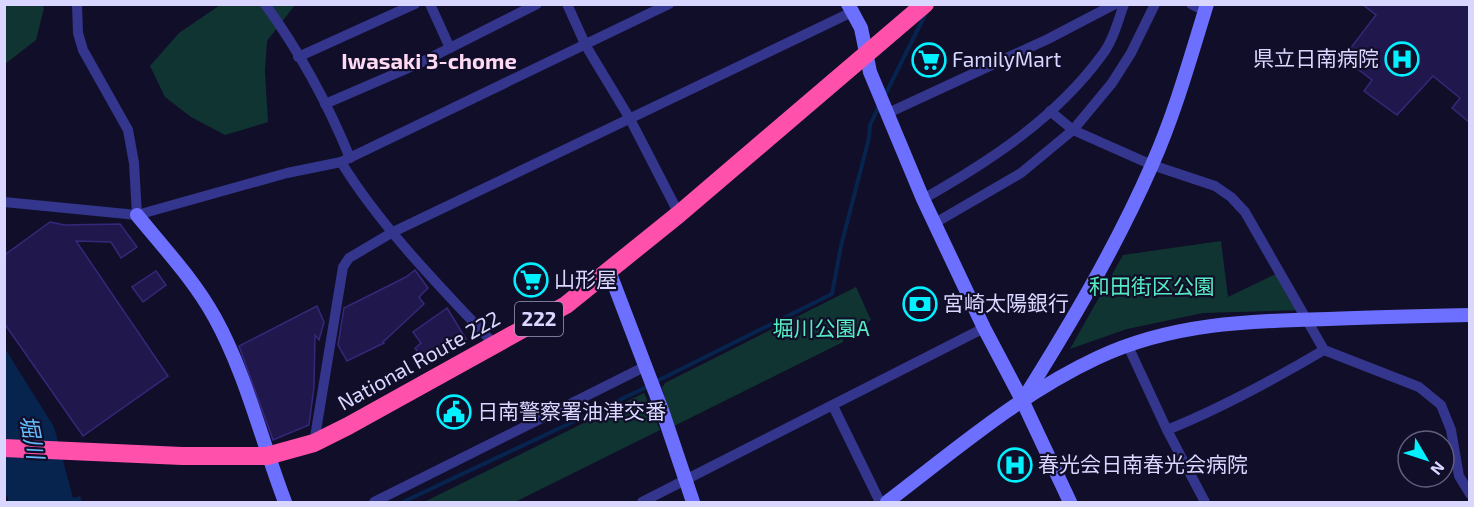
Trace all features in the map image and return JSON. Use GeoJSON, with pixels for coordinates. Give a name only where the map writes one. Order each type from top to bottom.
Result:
{"type":"FeatureCollection","features":[{"type":"Feature","properties":{"kind":"highway","name":"National Route 222"},"geometry":{"type":"LineString","coordinates":[[4,448],[182,456],[267,456],[314,443],[566,305],[679,214],[925,4]]}},
{"type":"Feature","properties":{"kind":"street"},"geometry":{"type":"LineString","coordinates":[[77,4],[78,33],[83,50],[128,130],[134,163],[137,215],[194,285],[215,318],[239,372],[285,502]]}},
{"type":"Feature","properties":{"kind":"street"},"geometry":{"type":"LineString","coordinates":[[265,4],[283,29],[325,104],[359,190],[393,232],[495,345]]}},
{"type":"Feature","properties":{"kind":"street"},"geometry":{"type":"LineString","coordinates":[[298,57],[415,4]]}},
{"type":"Feature","properties":{"kind":"street"},"geometry":{"type":"LineString","coordinates":[[430,4],[450,48]]}},
{"type":"Feature","properties":{"kind":"street"},"geometry":{"type":"LineString","coordinates":[[325,104],[420,63],[537,4]]}},
{"type":"Feature","properties":{"kind":"street"},"geometry":{"type":"LineString","coordinates":[[567,4],[586,46],[630,118],[679,214]]}},
{"type":"Feature","properties":{"kind":"street"},"geometry":{"type":"LineString","coordinates":[[4,202],[137,215],[287,173],[346,160],[669,4]]}},
{"type":"Feature","properties":{"kind":"street"},"geometry":{"type":"LineString","coordinates":[[888,113],[1047,39],[1115,4]]}},
{"type":"Feature","properties":{"kind":"street"},"geometry":{"type":"LineString","coordinates":[[923,199],[967,174],[1006,147],[1050,111],[1102,55],[1124,4]]}},
{"type":"Feature","properties":{"kind":"street"},"geometry":{"type":"LineString","coordinates":[[935,223],[1021,173],[1073,130],[1112,83],[1131,53],[1155,4]]}},
{"type":"Feature","properties":{"kind":"street"},"geometry":{"type":"LineString","coordinates":[[1022,400],[1087,295],[1152,165],[1179,97],[1206,8],[1191,4]]}},
{"type":"Feature","properties":{"kind":"street"},"geometry":{"type":"LineString","coordinates":[[314,443],[343,267],[350,258],[393,232],[630,118],[850,8],[861,28],[870,72],[923,199],[1070,502]]}},
{"type":"Feature","properties":{"kind":"street"},"geometry":{"type":"LineString","coordinates":[[1050,111],[1073,130],[1152,165],[1215,186],[1231,197],[1245,212],[1324,350],[1419,387],[1442,405],[1450,430],[1458,476],[1470,494]]}},
{"type":"Feature","properties":{"kind":"street"},"geometry":{"type":"LineString","coordinates":[[609,272],[662,410],[693,502]]}},
{"type":"Feature","properties":{"kind":"street"},"geometry":{"type":"LineString","coordinates":[[887,502],[1022,400],[1098,358],[1128,346],[1181,330],[1232,322],[1470,315]]}},
{"type":"Feature","properties":{"kind":"street"},"geometry":{"type":"LineString","coordinates":[[642,502],[984,328]]}},
{"type":"Feature","properties":{"kind":"street"},"geometry":{"type":"LineString","coordinates":[[1128,346],[1201,501]]}},
{"type":"Feature","properties":{"kind":"street"},"geometry":{"type":"LineString","coordinates":[[1167,430],[1203,416],[1324,350]]}},
{"type":"Feature","properties":{"kind":"street"},"geometry":{"type":"LineString","coordinates":[[374,502],[646,371]]}},
{"type":"Feature","properties":{"kind":"street"},"geometry":{"type":"LineString","coordinates":[[833,406],[880,502]]}},
{"type":"Feature","properties":{"kind":"green space"},"geometry":{"type":"Polygon","coordinates":[[[5,4],[42,5],[44,8],[36,40],[5,64],[5,4]]]}},
{"type":"Feature","properties":{"kind":"green space"},"geometry":{"type":"Polygon","coordinates":[[[220,5],[295,5],[267,41],[265,71],[268,122],[225,135],[191,117],[165,97],[150,66],[179,33],[220,5]]]}},
{"type":"Feature","properties":{"kind":"green space","name":"和田街区公園"},"geometry":{"type":"Polygon","coordinates":[[[1221,241],[1228,297],[1280,272],[1302,310],[1203,313],[1127,329],[1070,349],[1123,255],[1221,241]]]}},
{"type":"Feature","properties":{"kind":"green space","name":"堀川公園A"},"geometry":{"type":"Polygon","coordinates":[[[856,287],[871,320],[844,336],[843,342],[674,426],[662,388],[665,383],[856,287]]]}},
{"type":"Feature","properties":{"kind":"green space"},"geometry":{"type":"Polygon","coordinates":[[[644,393],[660,430],[515,502],[424,502],[644,393]]]}},
{"type":"Feature","properties":{"kind":"water","name":"堀川"},"geometry":{"type":"Polygon","coordinates":[[[4,347],[54,427],[73,498],[80,496],[82,502],[9,502],[4,489],[4,347]]]}},
{"type":"Feature","properties":{"kind":"building"},"geometry":{"type":"Polygon","coordinates":[[[1362,4],[1470,4],[1470,123],[1452,108],[1460,98],[1433,76],[1397,115],[1364,91],[1372,80],[1343,58],[1376,15],[1362,4]]]}},
{"type":"Feature","properties":{"kind":"building"},"geometry":{"type":"Polygon","coordinates":[[[50,222],[65,225],[120,224],[137,247],[121,258],[111,242],[76,241],[168,376],[83,436],[4,323],[6,254],[50,222]]]}},
{"type":"Feature","properties":{"kind":"building"},"geometry":{"type":"Polygon","coordinates":[[[415,270],[428,288],[419,297],[424,304],[384,343],[347,361],[338,345],[344,308],[406,277],[415,270]]]}},
{"type":"Feature","properties":{"kind":"building"},"geometry":{"type":"Polygon","coordinates":[[[156,271],[166,285],[143,302],[132,287],[156,271]]]}},
{"type":"Feature","properties":{"kind":"building"},"geometry":{"type":"Polygon","coordinates":[[[317,306],[324,322],[319,340],[315,335],[314,387],[309,425],[273,440],[239,346],[317,306]]]}},
{"type":"Feature","properties":{"kind":"building"},"geometry":{"type":"Polygon","coordinates":[[[447,308],[466,339],[426,363],[415,348],[421,343],[413,332],[447,308]]]}},
{"type":"Feature","properties":{"kind":"waterway"},"geometry":{"type":"LineString","coordinates":[[884,97],[926,13]]}},
{"type":"Feature","properties":{"kind":"waterway"},"geometry":{"type":"LineString","coordinates":[[655,382],[832,294],[841,246],[869,138],[870,125],[880,104]]}},
{"type":"Feature","properties":{"kind":"waterway"},"geometry":{"type":"LineString","coordinates":[[403,502],[649,386]]}},
{"type":"Feature","properties":{"kind":"place","name":"県立日南病院"},"geometry":{"type":"Point","coordinates":[1402,59]}},
{"type":"Feature","properties":{"kind":"place","name":"FamilyMart"},"geometry":{"type":"Point","coordinates":[929,60]}},
{"type":"Feature","properties":{"kind":"place","name":"山形屋"},"geometry":{"type":"Point","coordinates":[531,280]}},
{"type":"Feature","properties":{"kind":"place","name":"宮崎太陽銀行"},"geometry":{"type":"Point","coordinates":[920,304]}},
{"type":"Feature","properties":{"kind":"place","name":"日南警察署油津交番"},"geometry":{"type":"Point","coordinates":[454,412]}},
{"type":"Feature","properties":{"kind":"place","name":"春光会日南春光会病院"},"geometry":{"type":"Point","coordinates":[1015,465]}},
{"type":"Feature","properties":{"kind":"district","name":"Iwasaki 3-chome"},"geometry":{"type":"Point","coordinates":[429,61]}}]}
